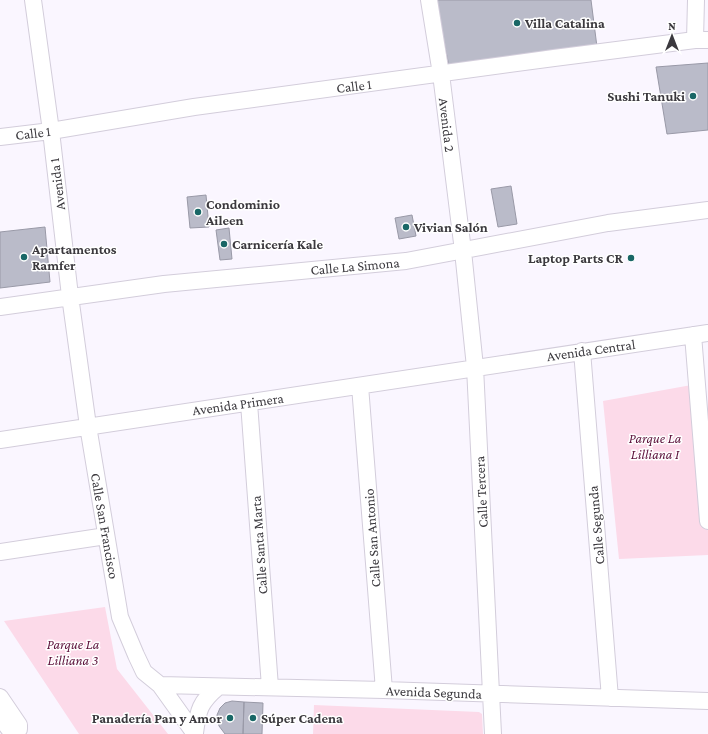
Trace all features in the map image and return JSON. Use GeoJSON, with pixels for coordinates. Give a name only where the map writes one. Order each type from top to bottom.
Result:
{"type":"FeatureCollection","features":[{"type":"Feature","properties":{"kind":"street","name":"Avenida 1"},"geometry":{"type":"LineString","coordinates":[[33,0],[51,131],[70,296]]}},
{"type":"Feature","properties":{"kind":"street","name":"Avenida 2"},"geometry":{"type":"LineString","coordinates":[[429,0],[441,74],[463,251]]}},
{"type":"Feature","properties":{"kind":"street"},"geometry":{"type":"LineString","coordinates":[[696,0],[702,40]]}},
{"type":"Feature","properties":{"kind":"street","name":"Calle 1"},"geometry":{"type":"LineString","coordinates":[[0,137],[51,131],[194,107],[554,58],[702,40]]}},
{"type":"Feature","properties":{"kind":"street","name":"Calle La Simona"},"geometry":{"type":"LineString","coordinates":[[0,306],[164,284],[406,261],[608,223],[708,210]]}},
{"type":"Feature","properties":{"kind":"street","name":"Calle Tercera"},"geometry":{"type":"LineString","coordinates":[[463,251],[475,367],[493,734]]}},
{"type":"Feature","properties":{"kind":"street","name":"Calle San Francisco"},"geometry":{"type":"LineString","coordinates":[[70,296],[88,426],[120,617],[144,672],[160,685],[195,734]]}},
{"type":"Feature","properties":{"kind":"street"},"geometry":{"type":"LineString","coordinates":[[701,334],[708,521]]}},
{"type":"Feature","properties":{"kind":"street","name":"Avenida Central"},"geometry":{"type":"LineString","coordinates":[[475,367],[701,334]]}},
{"type":"Feature","properties":{"kind":"street","name":"Calle Segunda"},"geometry":{"type":"LineString","coordinates":[[582,351],[610,698]]}},
{"type":"Feature","properties":{"kind":"street","name":"Avenida Primera"},"geometry":{"type":"LineString","coordinates":[[0,440],[360,386],[475,367]]}},
{"type":"Feature","properties":{"kind":"street","name":"Calle San Antonio"},"geometry":{"type":"LineString","coordinates":[[360,386],[384,690]]}},
{"type":"Feature","properties":{"kind":"street","name":"Calle Santa Marta"},"geometry":{"type":"LineString","coordinates":[[249,403],[270,687]]}},
{"type":"Feature","properties":{"kind":"street"},"geometry":{"type":"LineString","coordinates":[[0,552],[106,536]]}},
{"type":"Feature","properties":{"kind":"street","name":"Avenida Segunda"},"geometry":{"type":"LineString","coordinates":[[160,685],[384,690],[708,701]]}},
{"type":"Feature","properties":{"kind":"street","name":"Calle San Francisco"},"geometry":{"type":"LineString","coordinates":[[195,734],[197,716],[202,703],[218,687]]}},
{"type":"Feature","properties":{"kind":"street"},"geometry":{"type":"LineString","coordinates":[[0,697],[19,725],[19,729],[12,733],[0,717]]}},
{"type":"Feature","properties":{"kind":"green space","name":"Parque La Lilliana I"},"geometry":{"type":"Polygon","coordinates":[[[697,384],[708,532],[708,555],[619,559],[603,401],[697,384]]]}},
{"type":"Feature","properties":{"kind":"green space","name":"Parque La Lilliana 3"},"geometry":{"type":"Polygon","coordinates":[[[105,607],[117,669],[168,734],[79,734],[4,621],[105,607]]]}},
{"type":"Feature","properties":{"kind":"green space"},"geometry":{"type":"Polygon","coordinates":[[[314,705],[479,712],[482,714],[483,734],[313,734],[314,705]]]}},
{"type":"Feature","properties":{"kind":"building","name":"Villa Catalina"},"geometry":{"type":"Polygon","coordinates":[[[435,0],[591,0],[597,47],[449,66],[435,0]]]}},
{"type":"Feature","properties":{"kind":"building"},"geometry":{"type":"Polygon","coordinates":[[[708,63],[708,130],[667,134],[656,67],[708,63]]]}},
{"type":"Feature","properties":{"kind":"building"},"geometry":{"type":"Polygon","coordinates":[[[511,186],[517,224],[498,227],[491,189],[511,186]]]}},
{"type":"Feature","properties":{"kind":"building","name":"Condominio Aileen"},"geometry":{"type":"Polygon","coordinates":[[[206,195],[209,227],[190,228],[187,197],[206,195]]]}},
{"type":"Feature","properties":{"kind":"building","name":"Vivian Salón"},"geometry":{"type":"Polygon","coordinates":[[[412,215],[416,236],[399,239],[395,218],[412,215]]]}},
{"type":"Feature","properties":{"kind":"building","name":"Apartamentos Ramfer"},"geometry":{"type":"Polygon","coordinates":[[[45,227],[50,282],[0,288],[0,232],[45,227]]]}},
{"type":"Feature","properties":{"kind":"building","name":"Carnicería Kale"},"geometry":{"type":"Polygon","coordinates":[[[229,228],[232,259],[220,260],[216,230],[229,228]]]}},
{"type":"Feature","properties":{"kind":"building","name":"Panadería Pan y Amor"},"geometry":{"type":"Polygon","coordinates":[[[232,701],[244,702],[243,734],[225,734],[219,726],[217,715],[220,708],[225,703],[232,701]]]}},
{"type":"Feature","properties":{"kind":"building","name":"Súper Cadena"},"geometry":{"type":"Polygon","coordinates":[[[244,702],[263,703],[262,734],[243,734],[244,702]]]}},
{"type":"Feature","properties":{"kind":"place","name":"Villa Catalina"},"geometry":{"type":"Point","coordinates":[517,23]}},
{"type":"Feature","properties":{"kind":"place","name":"Sushi Tanuki"},"geometry":{"type":"Point","coordinates":[693,96]}},
{"type":"Feature","properties":{"kind":"place","name":"Condominio Aileen"},"geometry":{"type":"Point","coordinates":[198,212]}},
{"type":"Feature","properties":{"kind":"place","name":"Vivian Salón"},"geometry":{"type":"Point","coordinates":[406,227]}},
{"type":"Feature","properties":{"kind":"place","name":"Carnicería Kale"},"geometry":{"type":"Point","coordinates":[224,244]}},
{"type":"Feature","properties":{"kind":"place","name":"Apartamentos Ramfer"},"geometry":{"type":"Point","coordinates":[24,257]}},
{"type":"Feature","properties":{"kind":"place","name":"Laptop Parts CR"},"geometry":{"type":"Point","coordinates":[631,258]}},
{"type":"Feature","properties":{"kind":"place","name":"Panadería Pan y Amor"},"geometry":{"type":"Point","coordinates":[230,718]}},
{"type":"Feature","properties":{"kind":"place","name":"Súper Cadena"},"geometry":{"type":"Point","coordinates":[253,718]}}]}
